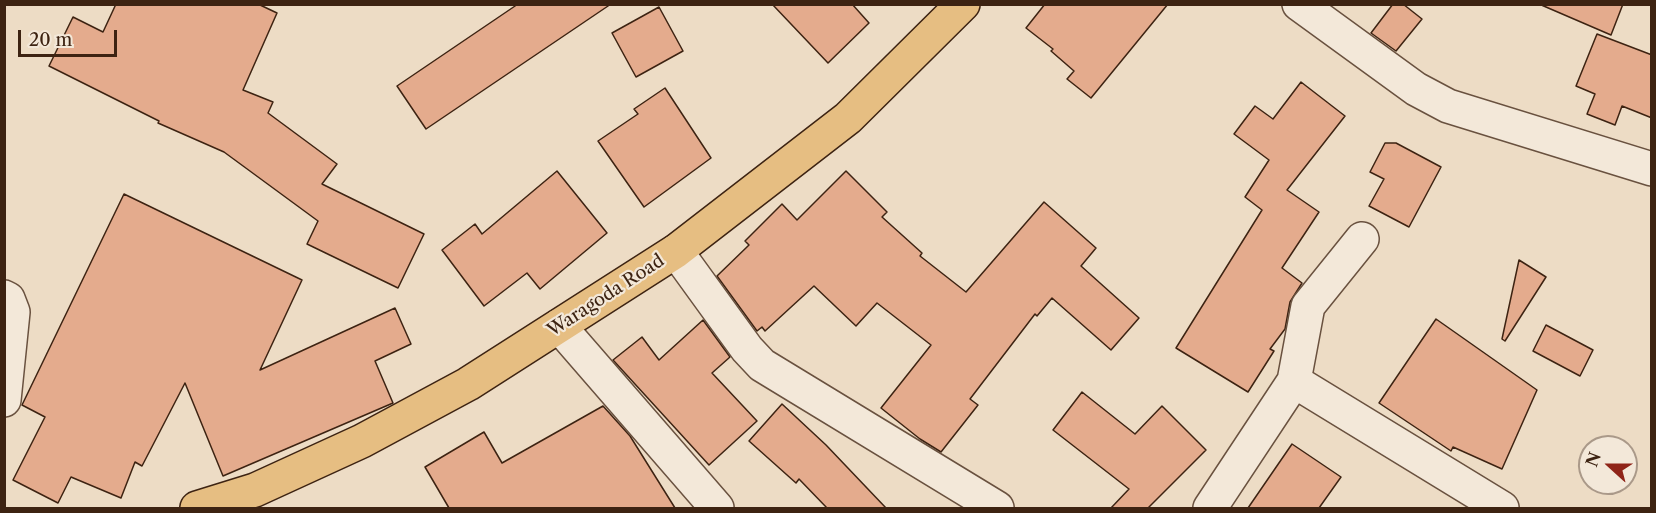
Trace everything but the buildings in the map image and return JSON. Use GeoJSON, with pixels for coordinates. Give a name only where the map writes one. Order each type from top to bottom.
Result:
{"type":"FeatureCollection","features":[{"type":"Feature","properties":{"kind":"main road","name":"Waragoda Road"},"geometry":{"type":"LineString","coordinates":[[197,508],[260,499],[468,384],[676,251],[848,118],[963,4]]}},
{"type":"Feature","properties":{"kind":"street"},"geometry":{"type":"LineString","coordinates":[[1299,4],[1416,89],[1448,106],[1652,169]]}},
{"type":"Feature","properties":{"kind":"street"},"geometry":{"type":"LineString","coordinates":[[1210,508],[1294,381],[1308,306],[1362,239]]}},
{"type":"Feature","properties":{"kind":"street"},"geometry":{"type":"LineString","coordinates":[[676,251],[747,349],[762,365],[997,508]]}},
{"type":"Feature","properties":{"kind":"street"},"geometry":{"type":"LineString","coordinates":[[4,297],[8,299],[13,312],[4,400]]}},
{"type":"Feature","properties":{"kind":"street"},"geometry":{"type":"LineString","coordinates":[[559,326],[717,508]]}},
{"type":"Feature","properties":{"kind":"street"},"geometry":{"type":"LineString","coordinates":[[1294,381],[1503,508]]}}]}
